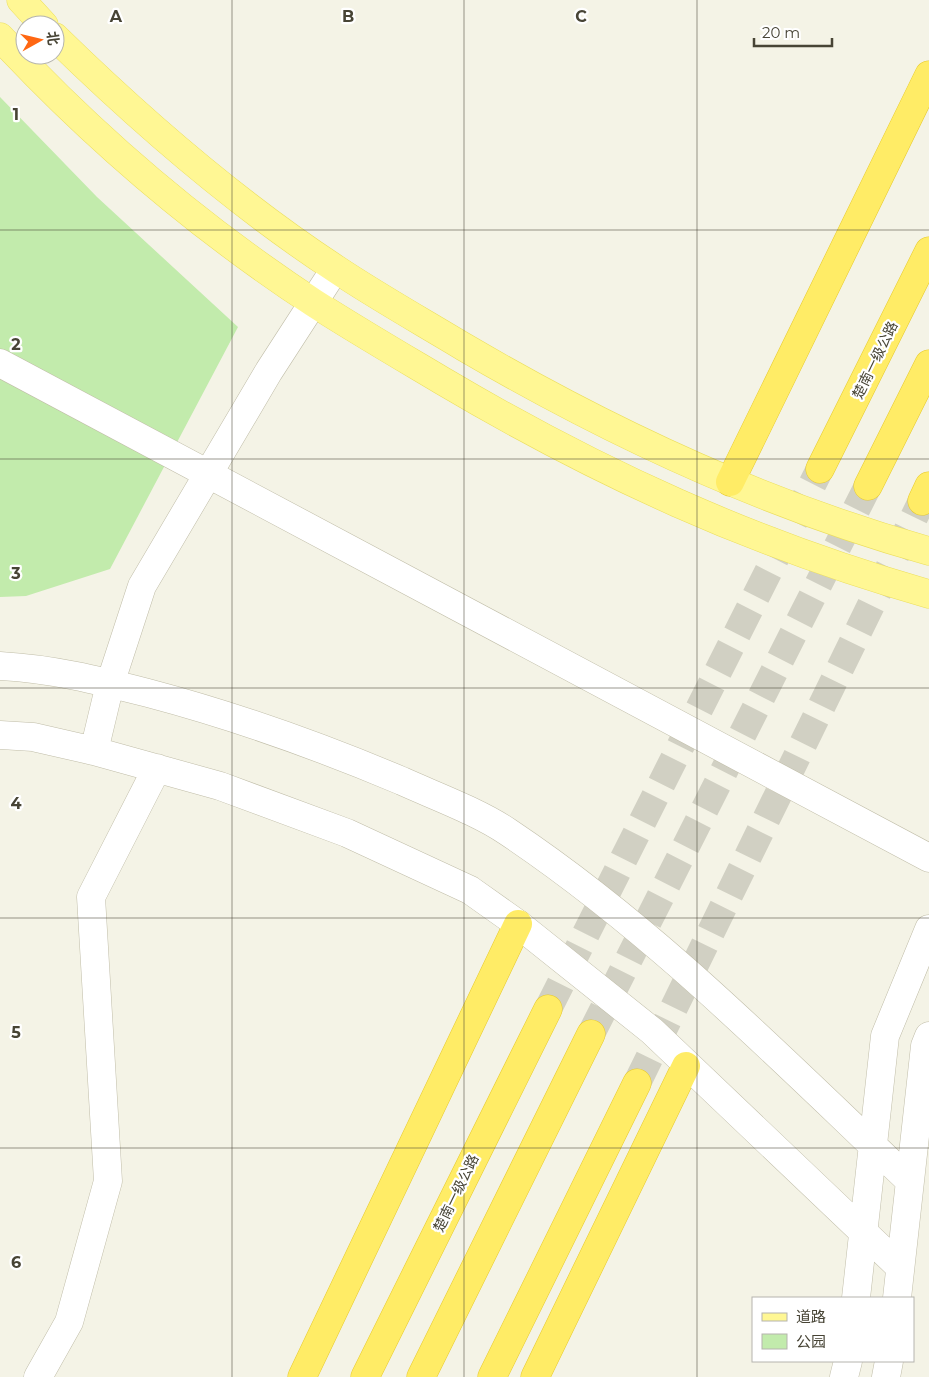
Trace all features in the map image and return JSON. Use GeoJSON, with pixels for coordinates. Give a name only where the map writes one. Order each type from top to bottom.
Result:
{"type":"FeatureCollection","features":[{"type":"Feature","properties":{"kind":"highway"},"geometry":{"type":"LineString","coordinates":[[730,482],[929,75]]}},
{"type":"Feature","properties":{"kind":"highway","name":"楚南一级公路"},"geometry":{"type":"LineString","coordinates":[[820,469],[929,251]]}},
{"type":"Feature","properties":{"kind":"highway"},"geometry":{"type":"LineString","coordinates":[[868,486],[929,364]]}},
{"type":"Feature","properties":{"kind":"highway"},"geometry":{"type":"LineString","coordinates":[[302,1377],[518,924]]}},
{"type":"Feature","properties":{"kind":"highway","name":"楚南一级公路"},"geometry":{"type":"LineString","coordinates":[[365,1377],[548,1009]]}},
{"type":"Feature","properties":{"kind":"highway"},"geometry":{"type":"LineString","coordinates":[[421,1377],[591,1034]]}},
{"type":"Feature","properties":{"kind":"highway"},"geometry":{"type":"LineString","coordinates":[[535,1377],[686,1066]]}},
{"type":"Feature","properties":{"kind":"highway"},"geometry":{"type":"LineString","coordinates":[[492,1377],[637,1083]]}},
{"type":"Feature","properties":{"kind":"main road"},"geometry":{"type":"LineString","coordinates":[[21,0],[35,15]]}},
{"type":"Feature","properties":{"kind":"main road"},"geometry":{"type":"LineString","coordinates":[[0,37],[68,106],[131,164],[228,242],[313,302],[498,414],[614,475],[758,538],[832,564],[929,594]]}},
{"type":"Feature","properties":{"kind":"main road"},"geometry":{"type":"LineString","coordinates":[[65,47],[123,102],[215,181],[335,269],[398,309],[574,410],[631,438],[730,482],[844,525],[929,551]]}},
{"type":"Feature","properties":{"kind":"street"},"geometry":{"type":"LineString","coordinates":[[94,751],[110,684],[142,586],[208,474],[335,269]]}},
{"type":"Feature","properties":{"kind":"street"},"geometry":{"type":"LineString","coordinates":[[0,363],[929,858]]}},
{"type":"Feature","properties":{"kind":"street"},"geometry":{"type":"LineString","coordinates":[[0,666],[44,669],[194,706],[304,742],[440,798],[506,830],[560,869],[697,978],[910,1181]]}},
{"type":"Feature","properties":{"kind":"street"},"geometry":{"type":"LineString","coordinates":[[0,736],[33,737],[94,751],[157,768],[281,808],[403,858],[470,890],[518,924],[652,1031],[686,1066],[900,1267]]}},
{"type":"Feature","properties":{"kind":"street"},"geometry":{"type":"LineString","coordinates":[[38,1377],[69,1322],[108,1182],[91,896],[157,768]]}},
{"type":"Feature","properties":{"kind":"street"},"geometry":{"type":"LineString","coordinates":[[856,1297],[885,1036],[929,929]]}},
{"type":"Feature","properties":{"kind":"street"},"geometry":{"type":"LineString","coordinates":[[897,1297],[925,1046],[929,1036]]}},
{"type":"Feature","properties":{"kind":"street"},"geometry":{"type":"LineString","coordinates":[[844,1377],[848,1362]]}},
{"type":"Feature","properties":{"kind":"street"},"geometry":{"type":"LineString","coordinates":[[886,1377],[889,1362]]}},
{"type":"Feature","properties":{"kind":"green space"},"geometry":{"type":"Polygon","coordinates":[[[0,97],[97,197],[238,327],[110,569],[26,596],[0,597],[0,97]]]}},
{"type":"Feature","properties":{"kind":"tunnel"},"geometry":{"type":"LineString","coordinates":[[548,1009],[820,469]]}},
{"type":"Feature","properties":{"kind":"tunnel"},"geometry":{"type":"LineString","coordinates":[[591,1034],[868,486]]}},
{"type":"Feature","properties":{"kind":"tunnel"},"geometry":{"type":"LineString","coordinates":[[637,1083],[922,501]]}}]}
